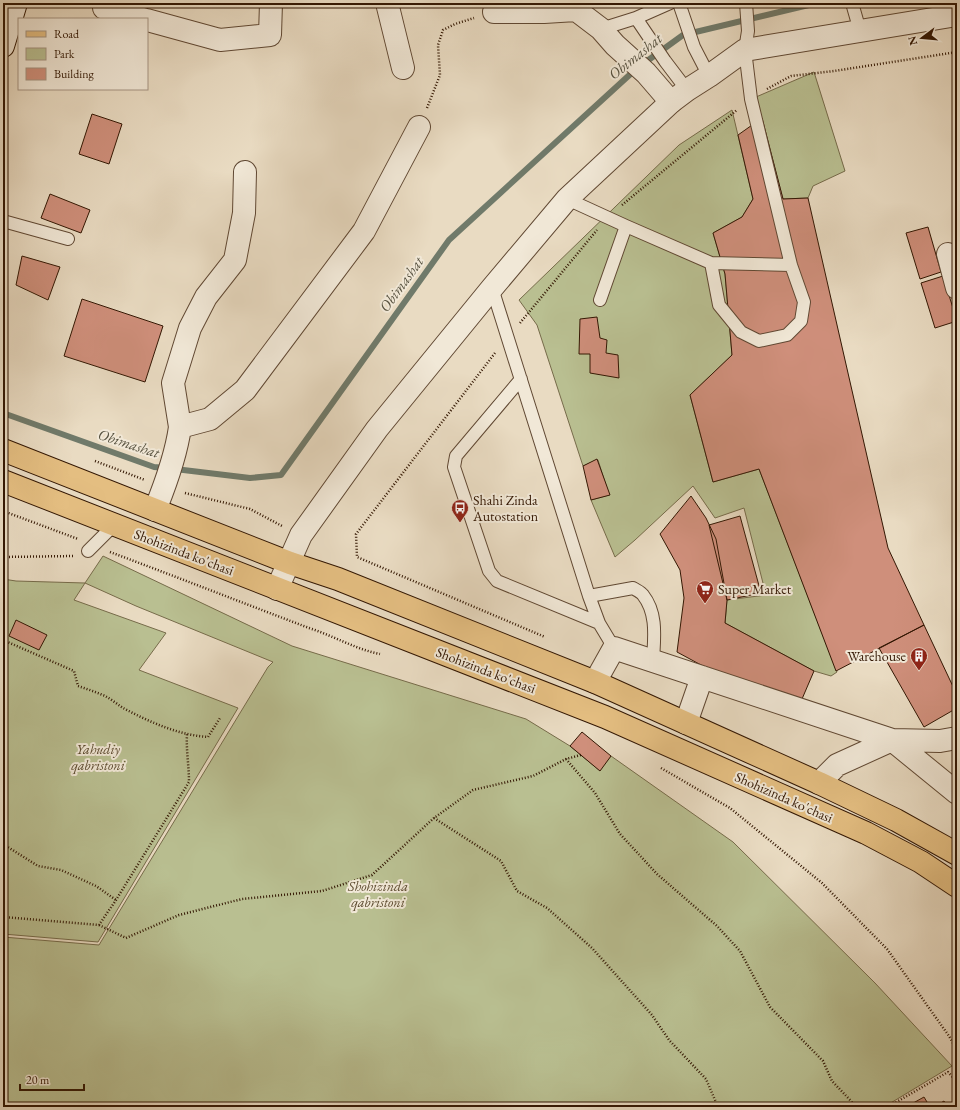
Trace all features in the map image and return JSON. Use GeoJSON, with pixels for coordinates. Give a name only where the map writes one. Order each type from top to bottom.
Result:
{"type":"FeatureCollection","features":[{"type":"Feature","properties":{"kind":"main road","name":"Shohizinda ko'chasi"},"geometry":{"type":"LineString","coordinates":[[3,450],[290,563],[338,579],[595,682],[819,783],[896,820],[957,854]]}},
{"type":"Feature","properties":{"kind":"main road","name":"Shohizinda ko'chasi"},"geometry":{"type":"LineString","coordinates":[[3,481],[605,717],[866,833],[921,862],[957,886]]}},
{"type":"Feature","properties":{"kind":"street"},"geometry":{"type":"LineString","coordinates":[[3,46],[16,3]]}},
{"type":"Feature","properties":{"kind":"street"},"geometry":{"type":"LineString","coordinates":[[105,3],[104,8],[140,18]]}},
{"type":"Feature","properties":{"kind":"street"},"geometry":{"type":"LineString","coordinates":[[148,20],[220,40],[270,35],[271,3]]}},
{"type":"Feature","properties":{"kind":"street"},"geometry":{"type":"LineString","coordinates":[[387,3],[402,68]]}},
{"type":"Feature","properties":{"kind":"street"},"geometry":{"type":"LineString","coordinates":[[494,12],[544,12],[577,6],[615,45],[646,73],[679,96]]}},
{"type":"Feature","properties":{"kind":"street"},"geometry":{"type":"LineString","coordinates":[[278,589],[301,535],[377,429],[567,199],[679,96],[709,76],[746,41],[860,31],[957,15]]}},
{"type":"Feature","properties":{"kind":"street"},"geometry":{"type":"LineString","coordinates":[[179,434],[210,419],[245,390],[364,231],[419,127]]}},
{"type":"Feature","properties":{"kind":"street"},"geometry":{"type":"LineString","coordinates":[[155,510],[167,482],[179,434],[173,383],[190,328],[206,297],[235,260],[244,214],[244,172]]}},
{"type":"Feature","properties":{"kind":"street"},"geometry":{"type":"LineString","coordinates":[[948,254],[957,288]]}},
{"type":"Feature","properties":{"kind":"street"},"geometry":{"type":"LineString","coordinates":[[595,682],[614,648],[892,740],[940,741],[957,738]]}},
{"type":"Feature","properties":{"kind":"street"},"geometry":{"type":"LineString","coordinates":[[686,723],[702,677]]}},
{"type":"Feature","properties":{"kind":"street"},"geometry":{"type":"LineString","coordinates":[[819,783],[837,765],[892,740]]}},
{"type":"Feature","properties":{"kind":"street"},"geometry":{"type":"LineString","coordinates":[[892,740],[957,793]]}},
{"type":"Feature","properties":{"kind":"lane"},"geometry":{"type":"LineString","coordinates":[[601,29],[636,18],[670,3]]}},
{"type":"Feature","properties":{"kind":"lane"},"geometry":{"type":"LineString","coordinates":[[679,3],[694,46],[709,76]]}},
{"type":"Feature","properties":{"kind":"lane"},"geometry":{"type":"LineString","coordinates":[[852,3],[860,31]]}},
{"type":"Feature","properties":{"kind":"lane"},"geometry":{"type":"LineString","coordinates":[[712,263],[719,305],[741,332],[759,341],[787,335],[801,321],[804,302],[791,265],[751,99],[746,41],[746,5]]}},
{"type":"Feature","properties":{"kind":"lane"},"geometry":{"type":"LineString","coordinates":[[636,18],[665,61],[679,96]]}},
{"type":"Feature","properties":{"kind":"lane"},"geometry":{"type":"LineString","coordinates":[[567,199],[712,263],[791,265]]}},
{"type":"Feature","properties":{"kind":"lane"},"geometry":{"type":"LineString","coordinates":[[3,221],[68,239]]}},
{"type":"Feature","properties":{"kind":"lane"},"geometry":{"type":"LineString","coordinates":[[600,300],[626,226]]}},
{"type":"Feature","properties":{"kind":"lane"},"geometry":{"type":"LineString","coordinates":[[492,288],[589,596],[599,623],[614,648]]}},
{"type":"Feature","properties":{"kind":"lane"},"geometry":{"type":"LineString","coordinates":[[520,379],[456,456],[454,467],[489,571],[496,581],[599,623]]}},
{"type":"Feature","properties":{"kind":"lane"},"geometry":{"type":"LineString","coordinates":[[90,548],[114,525]]}},
{"type":"Feature","properties":{"kind":"lane"},"geometry":{"type":"LineString","coordinates":[[589,596],[633,588],[643,594],[651,609],[654,622],[653,661]]}},
{"type":"Feature","properties":{"kind":"path"},"geometry":{"type":"LineString","coordinates":[[419,127],[440,75],[438,45],[443,30],[455,24],[494,12]]}},
{"type":"Feature","properties":{"kind":"path"},"geometry":{"type":"LineString","coordinates":[[548,638],[358,557],[356,534],[507,338],[588,240],[608,218],[632,196],[751,99],[791,76],[834,71],[957,52]]}},
{"type":"Feature","properties":{"kind":"path"},"geometry":{"type":"LineString","coordinates":[[3,511],[90,548],[313,629],[364,651],[382,654]]}},
{"type":"Feature","properties":{"kind":"path"},"geometry":{"type":"LineString","coordinates":[[3,557],[83,556],[90,548]]}},
{"type":"Feature","properties":{"kind":"path"},"geometry":{"type":"LineString","coordinates":[[3,640],[74,671],[78,686],[105,696],[122,707],[153,723],[197,737],[208,737],[220,718]]}},
{"type":"Feature","properties":{"kind":"path"},"geometry":{"type":"LineString","coordinates":[[99,925],[189,782],[186,744],[187,734]]}},
{"type":"Feature","properties":{"kind":"path"},"geometry":{"type":"LineString","coordinates":[[3,917],[99,925],[126,938],[179,915],[242,899],[322,891],[372,875],[434,818],[473,790],[532,776],[566,759],[581,755]]}},
{"type":"Feature","properties":{"kind":"path"},"geometry":{"type":"LineString","coordinates":[[566,759],[595,793],[620,834],[656,874],[717,926],[740,951],[770,1007],[823,1061],[832,1081],[851,1100],[855,1107]]}},
{"type":"Feature","properties":{"kind":"path"},"geometry":{"type":"LineString","coordinates":[[656,765],[730,808],[822,883],[887,949],[949,1036],[957,1050]]}},
{"type":"Feature","properties":{"kind":"path"},"geometry":{"type":"LineString","coordinates":[[434,818],[501,861],[517,891],[547,908],[592,948],[652,1015],[669,1040],[706,1079],[718,1107]]}},
{"type":"Feature","properties":{"kind":"path"},"geometry":{"type":"LineString","coordinates":[[3,844],[38,866],[61,870],[96,886],[116,900]]}},
{"type":"Feature","properties":{"kind":"path"},"geometry":{"type":"LineString","coordinates":[[888,1107],[948,1072],[957,1082]]}},
{"type":"Feature","properties":{"kind":"path"},"geometry":{"type":"LineString","coordinates":[[850,1107],[851,1100]]}},
{"type":"Feature","properties":{"kind":"green space"},"geometry":{"type":"Polygon","coordinates":[[[814,72],[845,171],[813,186],[808,198],[783,199],[756,97],[814,72]]]}},
{"type":"Feature","properties":{"kind":"green space"},"geometry":{"type":"Polygon","coordinates":[[[732,110],[753,199],[742,217],[713,233],[725,274],[732,355],[690,395],[713,482],[759,469],[837,672],[831,676],[814,671],[725,623],[727,600],[766,595],[744,508],[715,518],[693,486],[615,557],[591,500],[609,495],[598,460],[583,466],[537,325],[519,300],[679,145],[732,110]]]}},
{"type":"Feature","properties":{"kind":"green space","name":"Shohizinda qabristoni"},"geometry":{"type":"Polygon","coordinates":[[[103,556],[292,646],[526,719],[570,746],[599,770],[611,756],[733,842],[875,983],[952,1066],[884,1107],[3,1107],[3,937],[99,945],[268,667],[273,662],[136,606],[85,583],[103,556]]]}},
{"type":"Feature","properties":{"kind":"green space","name":"Yahudiy qabristoni"},"geometry":{"type":"Polygon","coordinates":[[[3,579],[16,581],[85,583],[74,600],[166,633],[139,670],[238,708],[98,942],[3,934],[3,579]]]}},
{"type":"Feature","properties":{"kind":"building"},"geometry":{"type":"Polygon","coordinates":[[[92,114],[122,124],[109,164],[79,154],[92,114]]]}},
{"type":"Feature","properties":{"kind":"building"},"geometry":{"type":"Polygon","coordinates":[[[762,118],[783,199],[808,198],[888,548],[924,625],[836,671],[759,469],[713,482],[690,395],[732,355],[725,274],[713,233],[742,217],[753,199],[738,135],[762,118]]]}},
{"type":"Feature","properties":{"kind":"building"},"geometry":{"type":"Polygon","coordinates":[[[50,194],[90,210],[81,233],[41,218],[50,194]]]}},
{"type":"Feature","properties":{"kind":"building"},"geometry":{"type":"Polygon","coordinates":[[[928,227],[941,272],[920,279],[906,233],[928,227]]]}},
{"type":"Feature","properties":{"kind":"building"},"geometry":{"type":"Polygon","coordinates":[[[22,256],[60,267],[48,300],[16,285],[22,256]]]}},
{"type":"Feature","properties":{"kind":"building"},"geometry":{"type":"Polygon","coordinates":[[[943,276],[957,321],[935,328],[921,283],[943,276]]]}},
{"type":"Feature","properties":{"kind":"building"},"geometry":{"type":"Polygon","coordinates":[[[82,299],[163,326],[145,382],[64,356],[82,299]]]}},
{"type":"Feature","properties":{"kind":"building"},"geometry":{"type":"Polygon","coordinates":[[[597,317],[600,338],[607,340],[606,353],[618,355],[619,378],[590,373],[590,354],[579,354],[580,319],[597,317]]]}},
{"type":"Feature","properties":{"kind":"building"},"geometry":{"type":"Polygon","coordinates":[[[597,459],[610,495],[591,500],[583,466],[597,459]]]}},
{"type":"Feature","properties":{"kind":"building","name":"Super Market"},"geometry":{"type":"Polygon","coordinates":[[[691,496],[706,518],[716,539],[727,600],[725,623],[814,671],[796,713],[677,652],[684,598],[680,570],[660,534],[691,496]]]}},
{"type":"Feature","properties":{"kind":"building"},"geometry":{"type":"Polygon","coordinates":[[[740,516],[761,593],[727,600],[709,525],[740,516]]]}},
{"type":"Feature","properties":{"kind":"building"},"geometry":{"type":"Polygon","coordinates":[[[16,620],[47,635],[39,650],[9,636],[16,620]]]}},
{"type":"Feature","properties":{"kind":"building","name":"Warehouse"},"geometry":{"type":"Polygon","coordinates":[[[924,625],[957,695],[957,708],[924,727],[879,648],[924,625]]]}},
{"type":"Feature","properties":{"kind":"building"},"geometry":{"type":"Polygon","coordinates":[[[582,732],[611,756],[600,771],[570,746],[582,732]]]}},
{"type":"Feature","properties":{"kind":"building"},"geometry":{"type":"Polygon","coordinates":[[[924,1097],[930,1107],[906,1107],[924,1097]]]}},
{"type":"Feature","properties":{"kind":"building"},"geometry":{"type":"Polygon","coordinates":[[[944,1101],[948,1107],[934,1107],[944,1101]]]}},
{"type":"Feature","properties":{"kind":"waterway","name":"Obimashat"},"geometry":{"type":"LineString","coordinates":[[175,469],[250,478],[281,475],[449,240],[636,69],[683,35],[817,3]]}},
{"type":"Feature","properties":{"kind":"waterway","name":"Obimashat"},"geometry":{"type":"LineString","coordinates":[[3,413],[154,467],[166,468]]}},
{"type":"Feature","properties":{"kind":"place","name":"Shahi Zinda Autostation"},"geometry":{"type":"Point","coordinates":[460,523]}},
{"type":"Feature","properties":{"kind":"place","name":"Super Market"},"geometry":{"type":"Point","coordinates":[705,604]}},
{"type":"Feature","properties":{"kind":"place","name":"Warehouse"},"geometry":{"type":"Point","coordinates":[919,671]}}]}
